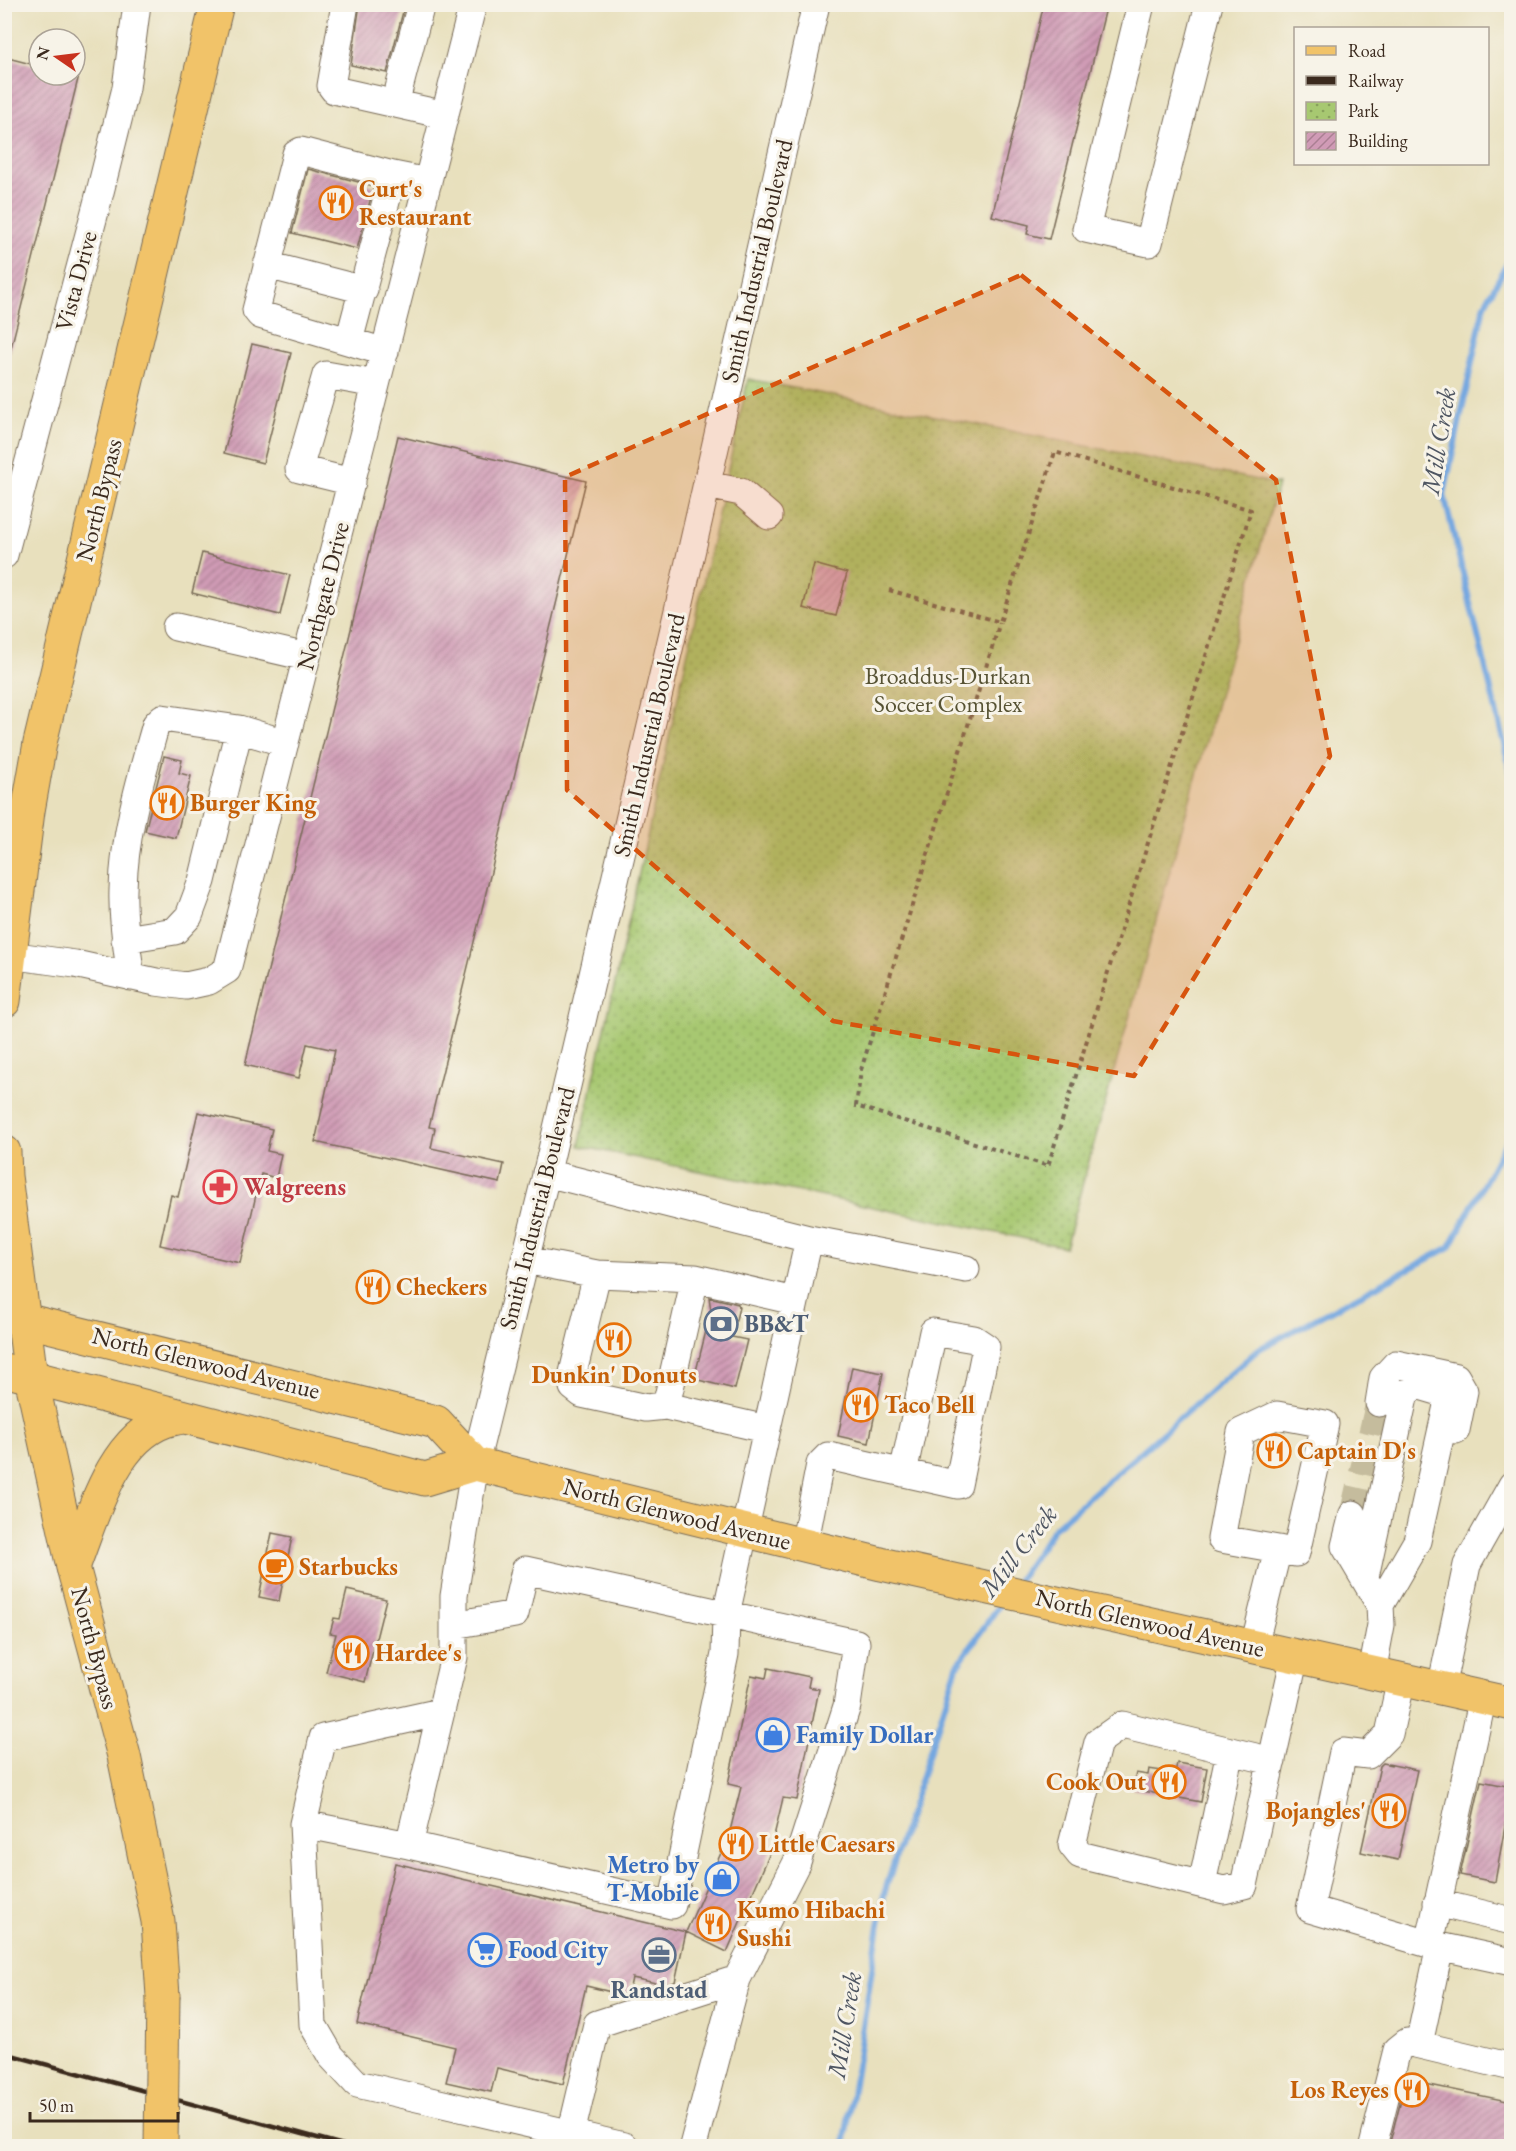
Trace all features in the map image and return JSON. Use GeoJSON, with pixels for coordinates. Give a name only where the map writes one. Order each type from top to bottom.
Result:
{"type":"FeatureCollection","features":[{"type":"Feature","properties":{"kind":"main road","name":"North Bypass"},"geometry":{"type":"LineString","coordinates":[[4,1001],[28,810],[40,742],[217,4]]}},
{"type":"Feature","properties":{"kind":"main road","name":"North Bypass"},"geometry":{"type":"LineString","coordinates":[[4,1152],[16,1266],[15,1316],[18,1373],[124,1756],[158,1921],[163,1996],[161,2146]]}},
{"type":"Feature","properties":{"kind":"main road","name":"North Glenwood Avenue"},"geometry":{"type":"LineString","coordinates":[[15,1316],[436,1422],[475,1464],[881,1564],[1497,1701]]}},
{"type":"Feature","properties":{"kind":"main road"},"geometry":{"type":"LineString","coordinates":[[18,1373],[425,1479],[475,1464]]}},
{"type":"Feature","properties":{"kind":"main road"},"geometry":{"type":"LineString","coordinates":[[73,1567],[110,1472],[135,1439],[164,1421],[183,1417]]}},
{"type":"Feature","properties":{"kind":"street","name":"Vista Drive"},"geometry":{"type":"LineString","coordinates":[[4,555],[123,98],[137,4]]}},
{"type":"Feature","properties":{"kind":"street"},"geometry":{"type":"LineString","coordinates":[[345,4],[331,86],[334,90],[445,115]]}},
{"type":"Feature","properties":{"kind":"street"},"geometry":{"type":"LineString","coordinates":[[395,104],[421,4]]}},
{"type":"Feature","properties":{"kind":"street","name":"Northgate Drive"},"geometry":{"type":"LineString","coordinates":[[9,955],[75,964],[130,977],[186,986],[209,981],[227,970],[473,4]]}},
{"type":"Feature","properties":{"kind":"street","name":"Smith Industrial Boulevard"},"geometry":{"type":"LineString","coordinates":[[409,1845],[454,1657],[454,1596],[475,1464],[546,1173],[707,485],[816,4]]}},
{"type":"Feature","properties":{"kind":"street"},"geometry":{"type":"LineString","coordinates":[[1141,4],[1086,229],[1149,243],[1209,4]]}},
{"type":"Feature","properties":{"kind":"street"},"geometry":{"type":"LineString","coordinates":[[385,352],[260,315],[256,310],[267,265],[298,152],[393,176],[428,182]]}},
{"type":"Feature","properties":{"kind":"street"},"geometry":{"type":"LineString","coordinates":[[349,340],[393,176]]}},
{"type":"Feature","properties":{"kind":"street"},"geometry":{"type":"LineString","coordinates":[[267,265],[364,290]]}},
{"type":"Feature","properties":{"kind":"street"},"geometry":{"type":"LineString","coordinates":[[352,482],[299,469],[326,375],[376,384]]}},
{"type":"Feature","properties":{"kind":"street"},"geometry":{"type":"LineString","coordinates":[[707,485],[741,492],[769,516]]}},
{"type":"Feature","properties":{"kind":"street"},"geometry":{"type":"LineString","coordinates":[[176,627],[307,657]]}},
{"type":"Feature","properties":{"kind":"street"},"geometry":{"type":"LineString","coordinates":[[130,977],[125,939],[123,889],[132,815],[156,724],[162,718],[239,729],[285,743]]}},
{"type":"Feature","properties":{"kind":"street"},"geometry":{"type":"LineString","coordinates":[[125,939],[175,931],[189,916],[202,881],[239,729]]}},
{"type":"Feature","properties":{"kind":"street"},"geometry":{"type":"LineString","coordinates":[[546,1173],[809,1239],[966,1269]]}},
{"type":"Feature","properties":{"kind":"street"},"geometry":{"type":"LineString","coordinates":[[303,1824],[409,1845],[672,1905],[725,1654],[726,1614],[809,1239]]}},
{"type":"Feature","properties":{"kind":"street"},"geometry":{"type":"LineString","coordinates":[[525,1260],[597,1274],[695,1278],[795,1301]]}},
{"type":"Feature","properties":{"kind":"street"},"geometry":{"type":"LineString","coordinates":[[597,1274],[572,1377],[573,1387],[582,1394],[630,1406],[646,1408],[666,1406],[766,1429]]}},
{"type":"Feature","properties":{"kind":"street"},"geometry":{"type":"LineString","coordinates":[[666,1406],[695,1278]]}},
{"type":"Feature","properties":{"kind":"street"},"geometry":{"type":"LineString","coordinates":[[804,1546],[820,1464],[828,1456],[903,1473],[958,1485],[986,1347],[974,1339],[933,1332],[903,1473]]}},
{"type":"Feature","properties":{"kind":"street"},"geometry":{"type":"LineString","coordinates":[[1365,1577],[1408,1380],[1396,1364],[1383,1378],[1379,1403]]}},
{"type":"Feature","properties":{"kind":"street"},"geometry":{"type":"LineString","coordinates":[[1381,1615],[1392,1618],[1429,1554],[1464,1391],[1456,1377],[1408,1380]]}},
{"type":"Feature","properties":{"kind":"street"},"geometry":{"type":"LineString","coordinates":[[1277,1415],[1325,1424],[1296,1553],[1278,1549],[1221,1539],[1241,1432],[1277,1415]]}},
{"type":"Feature","properties":{"kind":"street"},"geometry":{"type":"LineString","coordinates":[[1441,1688],[1467,1565],[1512,1485]]}},
{"type":"Feature","properties":{"kind":"street"},"geometry":{"type":"LineString","coordinates":[[1353,1514],[1345,1546],[1365,1577],[1381,1615],[1387,1676],[1389,1734],[1368,1755],[1343,1752],[1310,1909],[1434,1945],[1512,1962]]}},
{"type":"Feature","properties":{"kind":"street"},"geometry":{"type":"LineString","coordinates":[[1254,1646],[1278,1549]]}},
{"type":"Feature","properties":{"kind":"street"},"geometry":{"type":"LineString","coordinates":[[454,1625],[515,1614],[525,1570],[856,1643],[847,1706],[797,1862],[737,1979],[693,2146]]}},
{"type":"Feature","properties":{"kind":"street"},"geometry":{"type":"LineString","coordinates":[[1272,1761],[1122,1725],[1098,1742],[1072,1845],[1080,1855],[1224,1890],[1244,1885],[1272,1761],[1294,1656]]}},
{"type":"Feature","properties":{"kind":"street"},"geometry":{"type":"LineString","coordinates":[[1419,2044],[1434,1945],[1437,1903],[1497,1701]]}},
{"type":"Feature","properties":{"kind":"street"},"geometry":{"type":"LineString","coordinates":[[441,1712],[323,1738],[303,1824],[313,2025],[331,2056],[357,2084],[624,2146]]}},
{"type":"Feature","properties":{"kind":"street"},"geometry":{"type":"LineString","coordinates":[[1202,1884],[1230,1751]]}},
{"type":"Feature","properties":{"kind":"street"},"geometry":{"type":"LineString","coordinates":[[1437,1903],[1512,1920]]}},
{"type":"Feature","properties":{"kind":"street"},"geometry":{"type":"LineString","coordinates":[[571,2134],[597,2025],[737,1979]]}},
{"type":"Feature","properties":{"kind":"street"},"geometry":{"type":"LineString","coordinates":[[1373,2146],[1397,2050],[1407,2042],[1512,2067]]}},
{"type":"Feature","properties":{"kind":"path"},"geometry":{"type":"LineString","coordinates":[[1055,452],[1251,510],[1048,1166],[856,1106],[861,1070],[1000,622],[1055,452]]}},
{"type":"Feature","properties":{"kind":"path"},"geometry":{"type":"LineString","coordinates":[[890,590],[1000,622]]}},
{"type":"Feature","properties":{"kind":"highlighted area"},"geometry":{"type":"Polygon","coordinates":[[[1021,275],[1276,480],[1330,756],[1134,1076],[833,1021],[567,790],[565,477],[1021,275]]]}},
{"type":"Feature","properties":{"kind":"green space","name":"Broaddus-Durkan Soccer Complex"},"geometry":{"type":"Polygon","coordinates":[[[748,379],[1278,484],[1065,1247],[579,1146],[748,379]]]}},
{"type":"Feature","properties":{"kind":"building"},"geometry":{"type":"Polygon","coordinates":[[[360,4],[405,4],[387,73],[351,65],[360,4]]]}},
{"type":"Feature","properties":{"kind":"building"},"geometry":{"type":"Polygon","coordinates":[[[1044,4],[1107,4],[1049,239],[1027,234],[1029,225],[992,216],[1044,4]]]}},
{"type":"Feature","properties":{"kind":"building"},"geometry":{"type":"Polygon","coordinates":[[[4,57],[27,63],[27,87],[76,87],[10,352],[4,351],[4,57]]]}},
{"type":"Feature","properties":{"kind":"building","name":"Curt's Restaurant"},"geometry":{"type":"Polygon","coordinates":[[[308,169],[374,186],[357,249],[292,233],[308,169]]]}},
{"type":"Feature","properties":{"kind":"building"},"geometry":{"type":"Polygon","coordinates":[[[252,344],[291,353],[263,463],[224,453],[252,344]]]}},
{"type":"Feature","properties":{"kind":"building"},"geometry":{"type":"Polygon","coordinates":[[[398,436],[586,481],[429,1127],[435,1128],[431,1148],[504,1164],[500,1183],[315,1142],[335,1050],[307,1044],[299,1078],[245,1065],[398,436]]]}},
{"type":"Feature","properties":{"kind":"building"},"geometry":{"type":"Polygon","coordinates":[[[202,553],[290,575],[280,615],[192,593],[202,553]]]}},
{"type":"Feature","properties":{"kind":"building"},"geometry":{"type":"Polygon","coordinates":[[[814,564],[847,573],[836,616],[803,608],[814,564]]]}},
{"type":"Feature","properties":{"kind":"building","name":"Burger King"},"geometry":{"type":"Polygon","coordinates":[[[164,756],[182,760],[179,773],[191,776],[176,838],[145,831],[164,756]]]}},
{"type":"Feature","properties":{"kind":"building","name":"Walgreens"},"geometry":{"type":"Polygon","coordinates":[[[198,1112],[272,1129],[267,1151],[281,1154],[276,1178],[261,1174],[240,1263],[160,1245],[171,1195],[178,1197],[198,1112]]]}},
{"type":"Feature","properties":{"kind":"building","name":"BB&T"},"geometry":{"type":"Polygon","coordinates":[[[709,1297],[738,1304],[739,1307],[732,1337],[747,1340],[735,1389],[694,1379],[711,1311],[709,1297]]]}},
{"type":"Feature","properties":{"kind":"building","name":"Taco Bell"},"geometry":{"type":"Polygon","coordinates":[[[852,1367],[883,1373],[869,1443],[838,1436],[852,1367]]]}},
{"type":"Feature","properties":{"kind":"building","name":"Starbucks"},"geometry":{"type":"Polygon","coordinates":[[[272,1533],[292,1537],[279,1601],[259,1597],[272,1533]]]}},
{"type":"Feature","properties":{"kind":"building","name":"Hardee's"},"geometry":{"type":"Polygon","coordinates":[[[347,1590],[386,1599],[365,1682],[326,1672],[336,1634],[330,1633],[334,1618],[340,1619],[347,1590]]]}},
{"type":"Feature","properties":{"kind":"building"},"geometry":{"type":"Polygon","coordinates":[[[768,1668],[810,1677],[808,1687],[819,1689],[797,1800],[783,1798],[770,1853],[727,1952],[686,1932],[729,1835],[741,1787],[728,1784],[751,1675],[766,1678],[768,1668]]]}},
{"type":"Feature","properties":{"kind":"building","name":"Cook Out"},"geometry":{"type":"Polygon","coordinates":[[[1177,1763],[1207,1768],[1201,1802],[1132,1789],[1136,1773],[1148,1775],[1149,1769],[1175,1773],[1177,1763]]]}},
{"type":"Feature","properties":{"kind":"building","name":"Bojangles'"},"geometry":{"type":"Polygon","coordinates":[[[1383,1763],[1417,1770],[1398,1860],[1361,1852],[1380,1766],[1383,1763]]]}},
{"type":"Feature","properties":{"kind":"building"},"geometry":{"type":"Polygon","coordinates":[[[1481,1781],[1512,1787],[1495,1882],[1460,1875],[1481,1781]]]}},
{"type":"Feature","properties":{"kind":"building","name":"Food City"},"geometry":{"type":"Polygon","coordinates":[[[395,1863],[686,1932],[675,1982],[665,1985],[632,1978],[628,1996],[586,1986],[563,2084],[497,2068],[491,2092],[446,2082],[455,2047],[357,2024],[395,1863]]]}},
{"type":"Feature","properties":{"kind":"building"},"geometry":{"type":"Polygon","coordinates":[[[1406,2080],[1512,2102],[1512,2146],[1389,2146],[1406,2080]]]}},
{"type":"Feature","properties":{"kind":"waterway","name":"Mill Creek"},"geometry":{"type":"LineString","coordinates":[[1512,255],[1484,306],[1444,495],[1512,777]]}},
{"type":"Feature","properties":{"kind":"waterway","name":"Mill Creek"},"geometry":{"type":"LineString","coordinates":[[1015,1585],[1055,1527],[1259,1349],[1450,1247],[1512,1131]]}},
{"type":"Feature","properties":{"kind":"waterway","name":"Mill Creek"},"geometry":{"type":"LineString","coordinates":[[844,2146],[884,1894],[957,1666],[1003,1600]]}},
{"type":"Feature","properties":{"kind":"tunnel"},"geometry":{"type":"LineString","coordinates":[[1353,1514],[1379,1403]]}},
{"type":"Feature","properties":{"kind":"railway"},"geometry":{"type":"LineString","coordinates":[[4,2053],[347,2146]]}},
{"type":"Feature","properties":{"kind":"place","name":"Curt's Restaurant"},"geometry":{"type":"Point","coordinates":[336,203]}},
{"type":"Feature","properties":{"kind":"place","name":"Burger King"},"geometry":{"type":"Point","coordinates":[167,803]}},
{"type":"Feature","properties":{"kind":"place","name":"Walgreens"},"geometry":{"type":"Point","coordinates":[220,1187]}},
{"type":"Feature","properties":{"kind":"place","name":"Checkers"},"geometry":{"type":"Point","coordinates":[373,1287]}},
{"type":"Feature","properties":{"kind":"place","name":"BB&T"},"geometry":{"type":"Point","coordinates":[721,1324]}},
{"type":"Feature","properties":{"kind":"place","name":"Dunkin' Donuts"},"geometry":{"type":"Point","coordinates":[614,1340]}},
{"type":"Feature","properties":{"kind":"place","name":"Taco Bell"},"geometry":{"type":"Point","coordinates":[861,1405]}},
{"type":"Feature","properties":{"kind":"place","name":"Captain D's"},"geometry":{"type":"Point","coordinates":[1274,1451]}},
{"type":"Feature","properties":{"kind":"place","name":"Starbucks"},"geometry":{"type":"Point","coordinates":[276,1567]}},
{"type":"Feature","properties":{"kind":"place","name":"Hardee's"},"geometry":{"type":"Point","coordinates":[352,1653]}},
{"type":"Feature","properties":{"kind":"place","name":"Family Dollar"},"geometry":{"type":"Point","coordinates":[773,1735]}},
{"type":"Feature","properties":{"kind":"place","name":"Cook Out"},"geometry":{"type":"Point","coordinates":[1169,1782]}},
{"type":"Feature","properties":{"kind":"place","name":"Bojangles'"},"geometry":{"type":"Point","coordinates":[1389,1811]}},
{"type":"Feature","properties":{"kind":"place","name":"Little Caesars"},"geometry":{"type":"Point","coordinates":[736,1844]}},
{"type":"Feature","properties":{"kind":"place","name":"Metro by T-Mobile"},"geometry":{"type":"Point","coordinates":[722,1879]}},
{"type":"Feature","properties":{"kind":"place","name":"Kumo Hibachi Sushi"},"geometry":{"type":"Point","coordinates":[714,1924]}},
{"type":"Feature","properties":{"kind":"place","name":"Food City"},"geometry":{"type":"Point","coordinates":[485,1950]}},
{"type":"Feature","properties":{"kind":"place","name":"Randstad"},"geometry":{"type":"Point","coordinates":[659,1955]}},
{"type":"Feature","properties":{"kind":"place","name":"Los Reyes"},"geometry":{"type":"Point","coordinates":[1412,2090]}}]}
